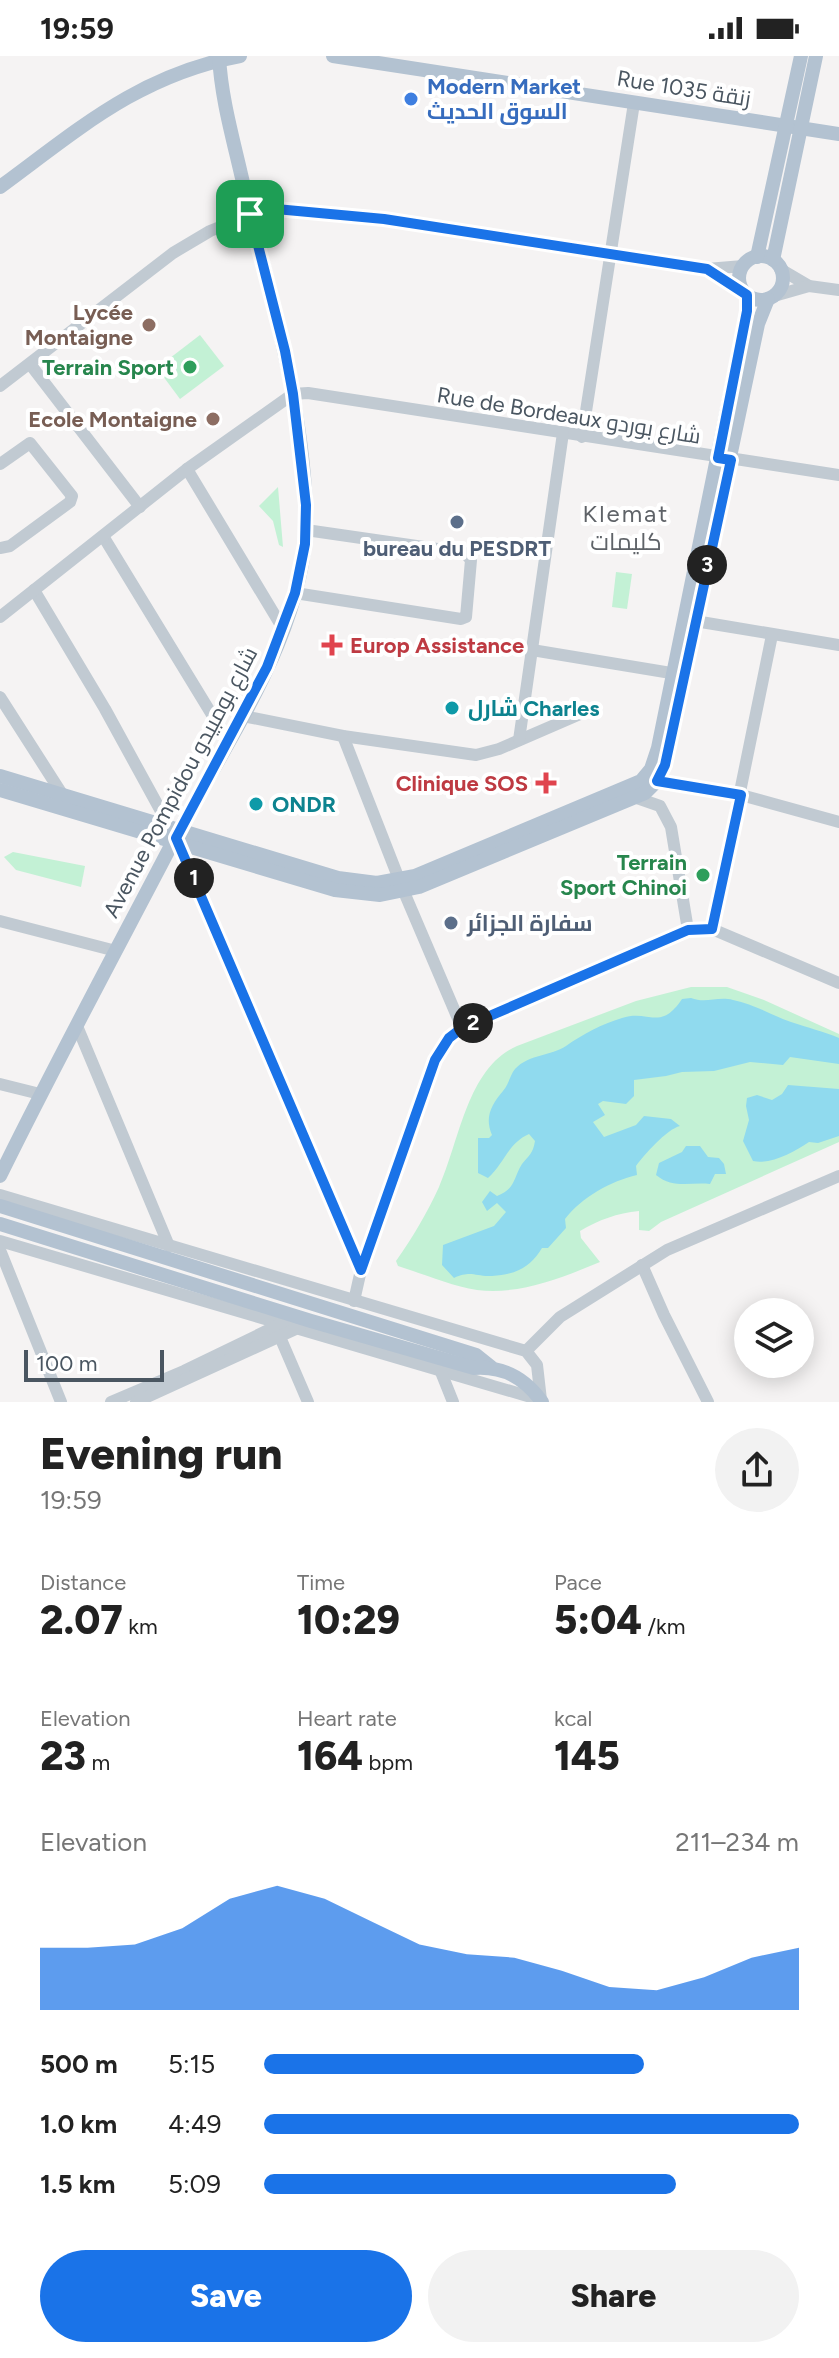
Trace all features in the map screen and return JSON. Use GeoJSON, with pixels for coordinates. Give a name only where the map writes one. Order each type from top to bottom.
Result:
{"type":"FeatureCollection","features":[{"type":"Feature","properties":{"kind":"main road"},"geometry":{"type":"LineString","coordinates":[[0,187],[111,105],[154,83],[219,58],[240,56]]}},
{"type":"Feature","properties":{"kind":"main road","name":"Rue 1035 زنقة"},"geometry":{"type":"LineString","coordinates":[[333,56],[839,134]]}},
{"type":"Feature","properties":{"kind":"main road"},"geometry":{"type":"LineString","coordinates":[[0,776],[62,794],[335,890],[363,895],[402,886],[637,798],[656,781],[665,765],[724,459],[747,311],[745,292],[739,278],[743,266],[757,257],[801,56]]}},
{"type":"Feature","properties":{"kind":"main road"},"geometry":{"type":"LineString","coordinates":[[656,781],[651,769],[658,748],[671,673],[758,324],[771,297],[782,284],[777,264],[816,56]]}},
{"type":"Feature","properties":{"kind":"main road","name":"Avenue Pompidou شارع بومبيدو"},"geometry":{"type":"LineString","coordinates":[[0,1176],[176,836],[243,716],[267,667],[301,573],[306,505],[293,394],[228,121],[219,58]]}},
{"type":"Feature","properties":{"kind":"main road"},"geometry":{"type":"LineString","coordinates":[[757,257],[777,264]]}},
{"type":"Feature","properties":{"kind":"main road"},"geometry":{"type":"LineString","coordinates":[[745,292],[754,299],[771,297]]}},
{"type":"Feature","properties":{"kind":"main road"},"geometry":{"type":"LineString","coordinates":[[402,886],[415,876],[631,787],[656,781]]}},
{"type":"Feature","properties":{"kind":"main road"},"geometry":{"type":"LineString","coordinates":[[0,790],[176,836]]}},
{"type":"Feature","properties":{"kind":"main road"},"geometry":{"type":"LineString","coordinates":[[0,1206],[476,1355],[491,1367],[522,1380],[541,1401]]}},
{"type":"Feature","properties":{"kind":"main road"},"geometry":{"type":"LineString","coordinates":[[0,1224],[297,1322],[474,1368],[491,1367]]}},
{"type":"Feature","properties":{"kind":"street"},"geometry":{"type":"LineString","coordinates":[[582,437],[634,103]]}},
{"type":"Feature","properties":{"kind":"street"},"geometry":{"type":"LineString","coordinates":[[0,386],[173,253],[210,231],[250,214],[276,209],[370,217],[707,269],[743,266]]}},
{"type":"Feature","properties":{"kind":"street"},"geometry":{"type":"LineString","coordinates":[[777,264],[809,286]]}},
{"type":"Feature","properties":{"kind":"street"},"geometry":{"type":"LineString","coordinates":[[707,269],[745,292]]}},
{"type":"Feature","properties":{"kind":"street"},"geometry":{"type":"LineString","coordinates":[[771,297],[809,286],[839,290]]}},
{"type":"Feature","properties":{"kind":"street"},"geometry":{"type":"LineString","coordinates":[[30,364],[140,507]]}},
{"type":"Feature","properties":{"kind":"street","name":"Rue de Bordeaux شارع بوردو"},"geometry":{"type":"LineString","coordinates":[[293,394],[308,393],[839,475]]}},
{"type":"Feature","properties":{"kind":"street"},"geometry":{"type":"LineString","coordinates":[[0,617],[187,469],[293,394]]}},
{"type":"Feature","properties":{"kind":"street"},"geometry":{"type":"LineString","coordinates":[[519,740],[563,433]]}},
{"type":"Feature","properties":{"kind":"street"},"geometry":{"type":"LineString","coordinates":[[0,464],[30,443],[72,496],[70,502],[10,546],[0,548]]}},
{"type":"Feature","properties":{"kind":"street"},"geometry":{"type":"LineString","coordinates":[[187,469],[282,627]]}},
{"type":"Feature","properties":{"kind":"street"},"geometry":{"type":"LineString","coordinates":[[295,593],[461,619],[466,617],[471,560],[465,553],[306,530]]}},
{"type":"Feature","properties":{"kind":"street"},"geometry":{"type":"LineString","coordinates":[[103,536],[228,741]]}},
{"type":"Feature","properties":{"kind":"street"},"geometry":{"type":"LineString","coordinates":[[34,590],[176,836],[361,1270]]}},
{"type":"Feature","properties":{"kind":"street"},"geometry":{"type":"LineString","coordinates":[[695,621],[839,645]]}},
{"type":"Feature","properties":{"kind":"street"},"geometry":{"type":"LineString","coordinates":[[712,929],[772,635]]}},
{"type":"Feature","properties":{"kind":"street"},"geometry":{"type":"LineString","coordinates":[[532,650],[671,673]]}},
{"type":"Feature","properties":{"kind":"street"},"geometry":{"type":"LineString","coordinates":[[0,697],[62,794]]}},
{"type":"Feature","properties":{"kind":"street"},"geometry":{"type":"LineString","coordinates":[[243,716],[343,736],[476,755],[587,711]]}},
{"type":"Feature","properties":{"kind":"street"},"geometry":{"type":"LineString","coordinates":[[343,736],[462,1028]]}},
{"type":"Feature","properties":{"kind":"street"},"geometry":{"type":"LineString","coordinates":[[666,816],[656,781],[713,788],[839,822]]}},
{"type":"Feature","properties":{"kind":"street"},"geometry":{"type":"LineString","coordinates":[[637,798],[660,806],[671,827],[688,930]]}},
{"type":"Feature","properties":{"kind":"street"},"geometry":{"type":"LineString","coordinates":[[0,921],[116,951]]}},
{"type":"Feature","properties":{"kind":"street"},"geometry":{"type":"LineString","coordinates":[[354,1301],[361,1270],[435,1060],[449,1038],[462,1028],[688,930],[712,929],[839,983]]}},
{"type":"Feature","properties":{"kind":"street"},"geometry":{"type":"LineString","coordinates":[[77,1026],[169,1246]]}},
{"type":"Feature","properties":{"kind":"street"},"geometry":{"type":"LineString","coordinates":[[0,1084],[40,1094]]}},
{"type":"Feature","properties":{"kind":"street"},"geometry":{"type":"LineString","coordinates":[[526,1351],[560,1317],[667,1250],[839,1176]]}},
{"type":"Feature","properties":{"kind":"street"},"geometry":{"type":"LineString","coordinates":[[0,1195],[526,1351],[537,1365],[541,1401],[441,1372],[297,1322],[0,1241]]}},
{"type":"Feature","properties":{"kind":"street"},"geometry":{"type":"LineString","coordinates":[[0,1250],[61,1402]]}},
{"type":"Feature","properties":{"kind":"street"},"geometry":{"type":"LineString","coordinates":[[642,1265],[708,1402]]}},
{"type":"Feature","properties":{"kind":"street"},"geometry":{"type":"LineString","coordinates":[[136,1402],[280,1337],[297,1322]]}},
{"type":"Feature","properties":{"kind":"street"},"geometry":{"type":"LineString","coordinates":[[111,1402],[297,1322]]}},
{"type":"Feature","properties":{"kind":"street"},"geometry":{"type":"LineString","coordinates":[[280,1337],[308,1402]]}},
{"type":"Feature","properties":{"kind":"street"},"geometry":{"type":"LineString","coordinates":[[441,1372],[453,1402]]}},
{"type":"Feature","properties":{"kind":"green space","name":"Terrain Sport"},"geometry":{"type":"Polygon","coordinates":[[[200,335],[224,366],[180,399],[157,368],[200,335]]]}},
{"type":"Feature","properties":{"kind":"green space"},"geometry":{"type":"Polygon","coordinates":[[[278,487],[283,547],[279,545],[273,521],[259,506],[278,487]]]}},
{"type":"Feature","properties":{"kind":"green space"},"geometry":{"type":"Polygon","coordinates":[[[616,572],[632,574],[627,609],[612,607],[616,572]]]}},
{"type":"Feature","properties":{"kind":"green space"},"geometry":{"type":"Polygon","coordinates":[[[13,852],[85,866],[81,887],[16,870],[4,857],[13,852]]]}},
{"type":"Feature","properties":{"kind":"green space"},"geometry":{"type":"Polygon","coordinates":[[[691,987],[727,987],[839,1034],[839,1142],[661,1222],[649,1231],[639,1230],[639,1211],[616,1215],[594,1224],[580,1231],[581,1238],[600,1262],[540,1284],[509,1290],[477,1290],[398,1266],[396,1261],[439,1187],[476,1088],[500,1056],[517,1046],[636,1001],[691,987]]]}},
{"type":"Feature","properties":{"kind":"water"},"geometry":{"type":"Polygon","coordinates":[[[682,999],[741,1002],[839,1038],[839,1064],[790,1057],[783,1065],[750,1062],[714,1071],[682,1072],[634,1080],[634,1096],[626,1104],[603,1101],[598,1104],[605,1115],[593,1122],[604,1137],[636,1125],[644,1116],[671,1119],[680,1126],[662,1137],[644,1156],[636,1166],[637,1175],[617,1181],[588,1197],[565,1219],[566,1228],[548,1248],[542,1248],[522,1269],[500,1275],[469,1274],[454,1278],[442,1265],[443,1245],[494,1226],[506,1212],[497,1203],[487,1211],[482,1202],[490,1191],[497,1196],[508,1190],[532,1152],[535,1141],[529,1134],[511,1148],[488,1178],[478,1173],[478,1138],[492,1135],[490,1111],[515,1069],[527,1060],[560,1049],[607,1023],[631,1016],[654,1018],[667,1015],[682,999]]]}},
{"type":"Feature","properties":{"kind":"water"},"geometry":{"type":"Polygon","coordinates":[[[788,1085],[839,1089],[839,1136],[818,1143],[809,1142],[775,1159],[753,1161],[743,1141],[749,1120],[747,1098],[757,1095],[772,1100],[782,1094],[788,1085]]]}},
{"type":"Feature","properties":{"kind":"water"},"geometry":{"type":"Polygon","coordinates":[[[686,1146],[700,1146],[708,1157],[719,1158],[726,1174],[715,1174],[710,1184],[669,1182],[656,1175],[659,1163],[682,1152],[686,1146]]]}},
{"type":"Feature","properties":{"kind":"place","name":"Modern Market السوق الحديث"},"geometry":{"type":"Point","coordinates":[411,99]}},
{"type":"Feature","properties":{"kind":"place","name":"Lycée Montaigne"},"geometry":{"type":"Point","coordinates":[149,325]}},
{"type":"Feature","properties":{"kind":"place","name":"Terrain Sport"},"geometry":{"type":"Point","coordinates":[190,367]}},
{"type":"Feature","properties":{"kind":"place","name":"Ecole Montaigne"},"geometry":{"type":"Point","coordinates":[213,419]}},
{"type":"Feature","properties":{"kind":"place","name":"bureau du PESDRT"},"geometry":{"type":"Point","coordinates":[457,522]}},
{"type":"Feature","properties":{"kind":"place","name":"Europ Assistance"},"geometry":{"type":"Point","coordinates":[332,645]}},
{"type":"Feature","properties":{"kind":"place","name":"شارل Charles"},"geometry":{"type":"Point","coordinates":[452,708]}},
{"type":"Feature","properties":{"kind":"place","name":"Clinique SOS"},"geometry":{"type":"Point","coordinates":[546,783]}},
{"type":"Feature","properties":{"kind":"place","name":"ONDR"},"geometry":{"type":"Point","coordinates":[256,804]}},
{"type":"Feature","properties":{"kind":"place","name":"Terrain Sport Chinoi"},"geometry":{"type":"Point","coordinates":[703,875]}},
{"type":"Feature","properties":{"kind":"place","name":"سفارة الجزائر"},"geometry":{"type":"Point","coordinates":[451,923]}},
{"type":"Feature","properties":{"kind":"district","name":"Klemat كليمات"},"geometry":{"type":"Point","coordinates":[626,528]}},
{"type":"Feature","properties":{"kind":"route"},"geometry":{"type":"LineString","coordinates":[[276,209],[384,219],[707,269],[747,295],[747,311],[718,458],[731,460],[665,765],[657,781],[741,795],[712,929],[688,930],[462,1028],[449,1038],[435,1060],[361,1270],[176,838],[267,667],[295,593],[305,544],[306,505],[293,394],[250,214],[276,209]]}}]}
